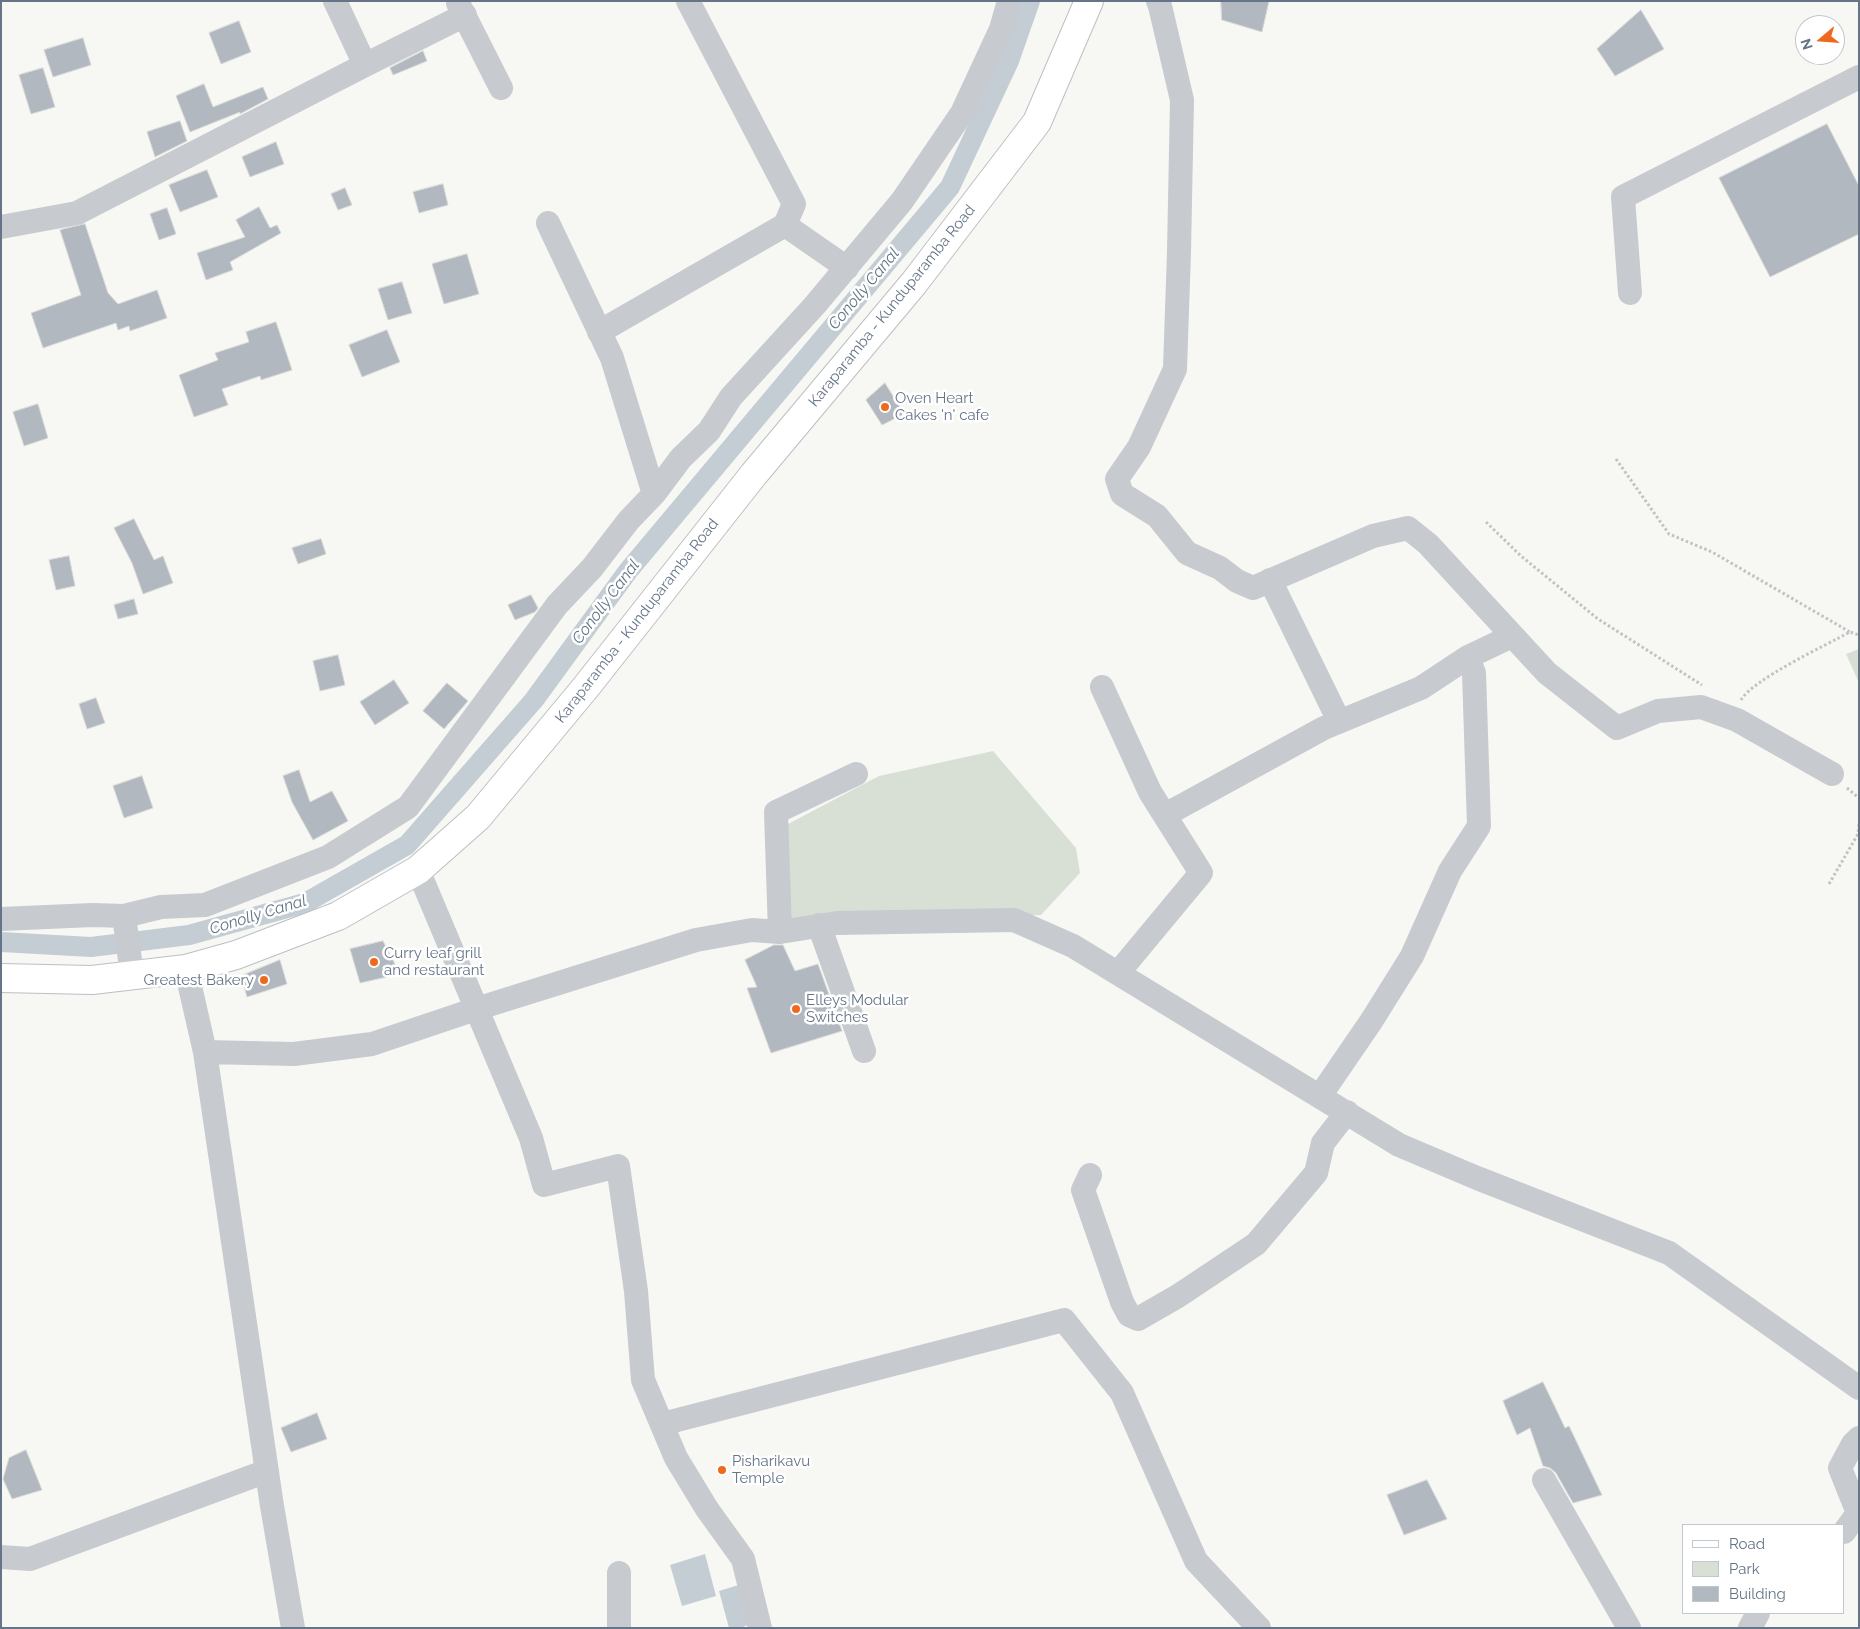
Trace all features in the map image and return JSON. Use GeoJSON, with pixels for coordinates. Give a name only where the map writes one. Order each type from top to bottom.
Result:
{"type":"FeatureCollection","features":[{"type":"Feature","properties":{"kind":"main road","name":"Karaparamba - Kunduparamba Road"},"geometry":{"type":"LineString","coordinates":[[1,978],[92,980],[186,968],[236,955],[338,916],[418,870],[478,817],[586,687],[754,474],[914,283],[1037,122],[1089,1]]}},
{"type":"Feature","properties":{"kind":"street"},"geometry":{"type":"LineString","coordinates":[[335,1],[365,64]]}},
{"type":"Feature","properties":{"kind":"street"},"geometry":{"type":"LineString","coordinates":[[600,332],[785,225],[794,204],[688,1]]}},
{"type":"Feature","properties":{"kind":"street"},"geometry":{"type":"LineString","coordinates":[[1,919],[92,915],[124,916],[161,907],[205,905],[328,856],[408,806],[557,605],[592,568],[629,520],[654,494],[681,458],[709,431],[732,397],[847,268],[902,201],[962,113],[1001,29],[1009,1]]}},
{"type":"Feature","properties":{"kind":"street"},"geometry":{"type":"LineString","coordinates":[[1158,1],[1182,100],[1180,252],[1175,369],[1139,447],[1117,479],[1122,494],[1157,516],[1187,553],[1220,568],[1237,582],[1253,588],[1373,536],[1408,528],[1428,544],[1547,673],[1617,728],[1658,711],[1701,707],[1737,720],[1832,774]]}},
{"type":"Feature","properties":{"kind":"street"},"geometry":{"type":"LineString","coordinates":[[1,227],[77,213],[365,64],[461,8],[501,88]]}},
{"type":"Feature","properties":{"kind":"street"},"geometry":{"type":"LineString","coordinates":[[1630,293],[1623,197],[1859,77]]}},
{"type":"Feature","properties":{"kind":"street"},"geometry":{"type":"LineString","coordinates":[[548,223],[612,358],[654,494]]}},
{"type":"Feature","properties":{"kind":"street"},"geometry":{"type":"LineString","coordinates":[[785,225],[847,268]]}},
{"type":"Feature","properties":{"kind":"street"},"geometry":{"type":"LineString","coordinates":[[1270,580],[1339,721]]}},
{"type":"Feature","properties":{"kind":"street"},"geometry":{"type":"LineString","coordinates":[[1165,816],[1324,728],[1421,688],[1468,657],[1512,636]]}},
{"type":"Feature","properties":{"kind":"street"},"geometry":{"type":"LineString","coordinates":[[1320,1096],[1372,1020],[1412,956],[1450,871],[1479,826],[1474,673],[1468,657]]}},
{"type":"Feature","properties":{"kind":"street"},"geometry":{"type":"LineString","coordinates":[[1102,687],[1150,792],[1201,873],[1118,974]]}},
{"type":"Feature","properties":{"kind":"street"},"geometry":{"type":"LineString","coordinates":[[780,932],[776,812],[856,774]]}},
{"type":"Feature","properties":{"kind":"street"},"geometry":{"type":"LineString","coordinates":[[418,870],[531,1138],[544,1185],[618,1166],[636,1292],[643,1380],[676,1458],[707,1509],[743,1559],[758,1627]]}},
{"type":"Feature","properties":{"kind":"street"},"geometry":{"type":"LineString","coordinates":[[124,916],[132,975]]}},
{"type":"Feature","properties":{"kind":"street"},"geometry":{"type":"LineString","coordinates":[[205,1052],[294,1054],[372,1044],[476,1009],[696,940],[752,930],[780,932],[837,923],[1014,920],[1073,946],[1399,1145],[1477,1178],[1669,1253],[1859,1388]]}},
{"type":"Feature","properties":{"kind":"street"},"geometry":{"type":"LineString","coordinates":[[819,925],[864,1051]]}},
{"type":"Feature","properties":{"kind":"street"},"geometry":{"type":"LineString","coordinates":[[186,968],[205,1052],[267,1471],[293,1628]]}},
{"type":"Feature","properties":{"kind":"street"},"geometry":{"type":"LineString","coordinates":[[1090,1174],[1083,1190],[1122,1302],[1129,1315],[1138,1319],[1178,1296],[1256,1244],[1316,1173],[1323,1143],[1347,1112]]}},
{"type":"Feature","properties":{"kind":"street"},"geometry":{"type":"LineString","coordinates":[[662,1424],[1064,1320],[1122,1392],[1196,1561],[1260,1628]]}},
{"type":"Feature","properties":{"kind":"street"},"geometry":{"type":"LineString","coordinates":[[1845,1531],[1858,1513],[1840,1468],[1859,1438]]}},
{"type":"Feature","properties":{"kind":"street"},"geometry":{"type":"LineString","coordinates":[[1,1557],[30,1559],[267,1471]]}},
{"type":"Feature","properties":{"kind":"street"},"geometry":{"type":"LineString","coordinates":[[1544,1480],[1629,1628]]}},
{"type":"Feature","properties":{"kind":"street"},"geometry":{"type":"LineString","coordinates":[[619,1573],[619,1628]]}},
{"type":"Feature","properties":{"kind":"street"},"geometry":{"type":"LineString","coordinates":[[1750,1628],[1757,1614]]}},
{"type":"Feature","properties":{"kind":"path"},"geometry":{"type":"LineString","coordinates":[[1616,458],[1669,534],[1712,552],[1850,632],[1859,635]]}},
{"type":"Feature","properties":{"kind":"path"},"geometry":{"type":"LineString","coordinates":[[1486,522],[1521,556],[1598,619],[1704,686]]}},
{"type":"Feature","properties":{"kind":"path"},"geometry":{"type":"LineString","coordinates":[[1737,720],[1737,706],[1744,694],[1761,682],[1850,632]]}},
{"type":"Feature","properties":{"kind":"path"},"geometry":{"type":"LineString","coordinates":[[1829,884],[1858,834],[1859,824]]}},
{"type":"Feature","properties":{"kind":"green space"},"geometry":{"type":"Polygon","coordinates":[[[1859,649],[1859,683],[1846,654],[1859,649]]]}},
{"type":"Feature","properties":{"kind":"green space"},"geometry":{"type":"Polygon","coordinates":[[[993,751],[1076,848],[1080,873],[1041,915],[789,921],[788,824],[879,776],[993,751]]]}},
{"type":"Feature","properties":{"kind":"shaded area"},"geometry":{"type":"Polygon","coordinates":[[[705,1554],[716,1596],[682,1606],[670,1565],[705,1554]]]}},
{"type":"Feature","properties":{"kind":"shaded area"},"geometry":{"type":"Polygon","coordinates":[[[745,1583],[756,1622],[740,1628],[729,1628],[719,1591],[745,1583]]]}},
{"type":"Feature","properties":{"kind":"building"},"geometry":{"type":"Polygon","coordinates":[[[1221,1],[1269,1],[1262,32],[1222,20],[1221,1]]]}},
{"type":"Feature","properties":{"kind":"building"},"geometry":{"type":"Polygon","coordinates":[[[1641,10],[1664,49],[1615,76],[1597,49],[1641,10]]]}},
{"type":"Feature","properties":{"kind":"building"},"geometry":{"type":"Polygon","coordinates":[[[239,21],[251,52],[221,64],[209,33],[239,21]]]}},
{"type":"Feature","properties":{"kind":"building"},"geometry":{"type":"Polygon","coordinates":[[[83,38],[91,65],[53,77],[44,50],[83,38]]]}},
{"type":"Feature","properties":{"kind":"building"},"geometry":{"type":"Polygon","coordinates":[[[423,51],[427,61],[393,75],[390,68],[423,51]]]}},
{"type":"Feature","properties":{"kind":"building"},"geometry":{"type":"Polygon","coordinates":[[[43,68],[55,107],[31,114],[19,75],[43,68]]]}},
{"type":"Feature","properties":{"kind":"building"},"geometry":{"type":"Polygon","coordinates":[[[204,84],[213,107],[263,87],[268,99],[240,114],[240,112],[190,132],[176,96],[204,84]]]}},
{"type":"Feature","properties":{"kind":"building"},"geometry":{"type":"Polygon","coordinates":[[[180,121],[187,141],[155,157],[147,132],[180,121]]]}},
{"type":"Feature","properties":{"kind":"building"},"geometry":{"type":"Polygon","coordinates":[[[1827,124],[1859,186],[1859,234],[1770,277],[1719,178],[1827,124]]]}},
{"type":"Feature","properties":{"kind":"building"},"geometry":{"type":"Polygon","coordinates":[[[276,142],[284,164],[250,177],[242,157],[276,142]]]}},
{"type":"Feature","properties":{"kind":"building"},"geometry":{"type":"Polygon","coordinates":[[[207,170],[218,197],[180,212],[169,185],[207,170]]]}},
{"type":"Feature","properties":{"kind":"building"},"geometry":{"type":"Polygon","coordinates":[[[443,184],[448,205],[419,213],[413,192],[443,184]]]}},
{"type":"Feature","properties":{"kind":"building"},"geometry":{"type":"Polygon","coordinates":[[[345,188],[352,205],[338,210],[331,194],[345,188]]]}},
{"type":"Feature","properties":{"kind":"building"},"geometry":{"type":"Polygon","coordinates":[[[259,207],[270,228],[277,225],[281,233],[230,262],[233,270],[206,280],[197,253],[245,237],[236,220],[259,207]]]}},
{"type":"Feature","properties":{"kind":"building"},"geometry":{"type":"Polygon","coordinates":[[[167,208],[176,234],[159,240],[150,214],[167,208]]]}},
{"type":"Feature","properties":{"kind":"building"},"geometry":{"type":"Polygon","coordinates":[[[85,224],[108,293],[118,304],[157,290],[167,318],[130,331],[129,326],[118,330],[116,323],[43,348],[31,313],[81,295],[60,230],[85,224]]]}},
{"type":"Feature","properties":{"kind":"building"},"geometry":{"type":"Polygon","coordinates":[[[467,254],[479,294],[444,304],[432,264],[467,254]]]}},
{"type":"Feature","properties":{"kind":"building"},"geometry":{"type":"Polygon","coordinates":[[[402,282],[412,313],[388,320],[378,289],[402,282]]]}},
{"type":"Feature","properties":{"kind":"building"},"geometry":{"type":"Polygon","coordinates":[[[276,322],[292,370],[261,380],[260,376],[222,389],[228,405],[194,417],[179,375],[218,360],[215,353],[249,342],[246,332],[276,322]]]}},
{"type":"Feature","properties":{"kind":"building"},"geometry":{"type":"Polygon","coordinates":[[[387,330],[400,362],[362,377],[349,345],[387,330]]]}},
{"type":"Feature","properties":{"kind":"building","name":"Oven Heart Cakes 'n' cafe"},"geometry":{"type":"Polygon","coordinates":[[[885,383],[904,414],[882,425],[866,400],[885,383]]]}},
{"type":"Feature","properties":{"kind":"building"},"geometry":{"type":"Polygon","coordinates":[[[38,404],[48,438],[24,446],[13,412],[38,404]]]}},
{"type":"Feature","properties":{"kind":"building"},"geometry":{"type":"Polygon","coordinates":[[[134,519],[154,560],[163,556],[173,583],[143,594],[132,563],[114,528],[134,519]]]}},
{"type":"Feature","properties":{"kind":"building"},"geometry":{"type":"Polygon","coordinates":[[[321,539],[326,554],[298,564],[292,548],[321,539]]]}},
{"type":"Feature","properties":{"kind":"building"},"geometry":{"type":"Polygon","coordinates":[[[69,556],[75,586],[56,590],[49,560],[69,556]]]}},
{"type":"Feature","properties":{"kind":"building"},"geometry":{"type":"Polygon","coordinates":[[[531,595],[538,608],[535,612],[515,620],[508,605],[531,595]]]}},
{"type":"Feature","properties":{"kind":"building"},"geometry":{"type":"Polygon","coordinates":[[[134,599],[138,614],[118,619],[114,605],[134,599]]]}},
{"type":"Feature","properties":{"kind":"building"},"geometry":{"type":"Polygon","coordinates":[[[338,655],[345,685],[320,691],[313,661],[338,655]]]}},
{"type":"Feature","properties":{"kind":"building"},"geometry":{"type":"Polygon","coordinates":[[[394,680],[409,703],[375,725],[360,702],[394,680]]]}},
{"type":"Feature","properties":{"kind":"building"},"geometry":{"type":"Polygon","coordinates":[[[447,683],[468,701],[444,729],[423,711],[447,683]]]}},
{"type":"Feature","properties":{"kind":"building"},"geometry":{"type":"Polygon","coordinates":[[[96,698],[105,723],[87,729],[79,704],[96,698]]]}},
{"type":"Feature","properties":{"kind":"building"},"geometry":{"type":"Polygon","coordinates":[[[299,770],[310,802],[332,791],[348,821],[313,840],[292,802],[283,776],[299,770]]]}},
{"type":"Feature","properties":{"kind":"building"},"geometry":{"type":"Polygon","coordinates":[[[142,776],[153,808],[124,818],[113,786],[142,776]]]}},
{"type":"Feature","properties":{"kind":"building","name":"Curry leaf grill and restaurant"},"geometry":{"type":"Polygon","coordinates":[[[383,941],[400,974],[360,983],[350,949],[383,941]]]}},
{"type":"Feature","properties":{"kind":"building","name":"Elleys Modular Switches"},"geometry":{"type":"Polygon","coordinates":[[[774,945],[783,945],[795,971],[818,964],[842,1031],[771,1053],[747,988],[757,987],[745,960],[774,945]]]}},
{"type":"Feature","properties":{"kind":"building","name":"Greatest Bakery"},"geometry":{"type":"Polygon","coordinates":[[[280,960],[287,984],[247,997],[241,976],[280,960]]]}},
{"type":"Feature","properties":{"kind":"building"},"geometry":{"type":"Polygon","coordinates":[[[1543,1382],[1565,1428],[1569,1426],[1602,1495],[1573,1503],[1556,1473],[1550,1468],[1543,1466],[1530,1428],[1517,1435],[1503,1401],[1543,1382]]]}},
{"type":"Feature","properties":{"kind":"building"},"geometry":{"type":"Polygon","coordinates":[[[317,1413],[327,1439],[291,1452],[281,1428],[317,1413]]]}},
{"type":"Feature","properties":{"kind":"building"},"geometry":{"type":"Polygon","coordinates":[[[26,1450],[42,1490],[12,1499],[3,1479],[9,1458],[26,1450]]]}},
{"type":"Feature","properties":{"kind":"building"},"geometry":{"type":"Polygon","coordinates":[[[1427,1480],[1447,1519],[1404,1535],[1387,1495],[1427,1480]]]}},
{"type":"Feature","properties":{"kind":"waterway","name":"Conolly Canal"},"geometry":{"type":"LineString","coordinates":[[1,942],[91,947],[189,935],[305,903],[407,845],[534,700],[628,571],[950,187],[1009,61],[1030,1]]}},
{"type":"Feature","properties":{"kind":"place","name":"Oven Heart Cakes 'n' cafe"},"geometry":{"type":"Point","coordinates":[885,407]}},
{"type":"Feature","properties":{"kind":"place","name":"Curry leaf grill and restaurant"},"geometry":{"type":"Point","coordinates":[374,962]}},
{"type":"Feature","properties":{"kind":"place","name":"Greatest Bakery"},"geometry":{"type":"Point","coordinates":[264,980]}},
{"type":"Feature","properties":{"kind":"place","name":"Elleys Modular Switches"},"geometry":{"type":"Point","coordinates":[796,1009]}},
{"type":"Feature","properties":{"kind":"place","name":"Pisharikavu Temple"},"geometry":{"type":"Point","coordinates":[722,1470]}}]}
